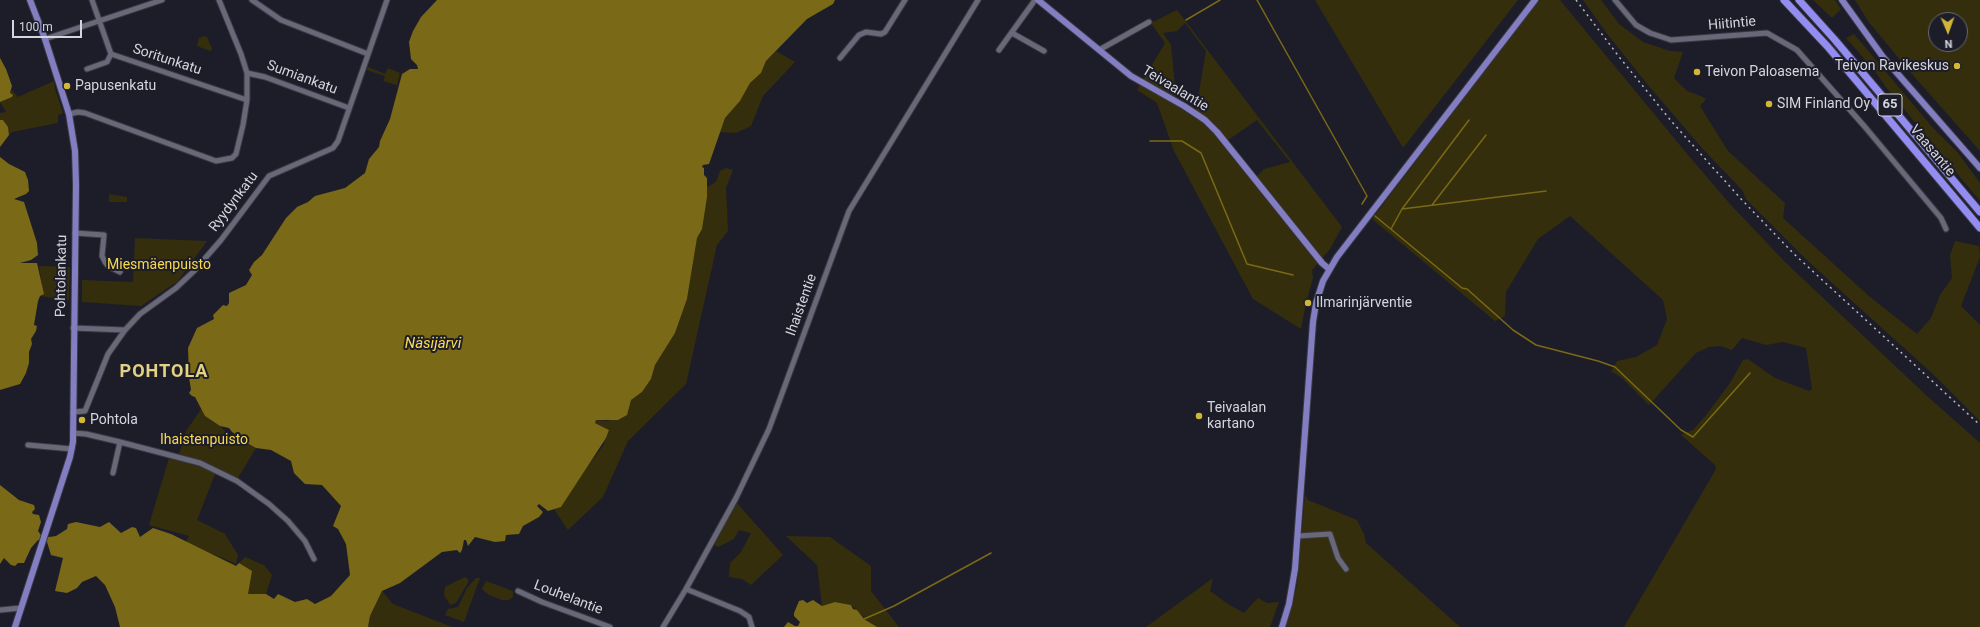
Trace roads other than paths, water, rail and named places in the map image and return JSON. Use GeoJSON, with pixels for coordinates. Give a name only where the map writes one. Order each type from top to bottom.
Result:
{"type":"FeatureCollection","features":[{"type":"Feature","properties":{"kind":"highway","name":"Vaasantie"},"geometry":{"type":"LineString","coordinates":[[1784,0],[1828,47],[1980,228]]}},
{"type":"Feature","properties":{"kind":"highway","name":"Vaasantie"},"geometry":{"type":"LineString","coordinates":[[1799,0],[1855,63],[1980,212]]}},
{"type":"Feature","properties":{"kind":"main road","name":"Pohtolankatu"},"geometry":{"type":"LineString","coordinates":[[15,627],[72,449],[73,433],[76,166],[69,114],[45,39],[30,0]]}},
{"type":"Feature","properties":{"kind":"main road","name":"Teivaalantie"},"geometry":{"type":"LineString","coordinates":[[1037,0],[1131,76],[1195,113],[1217,132],[1322,263],[1329,269]]}},
{"type":"Feature","properties":{"kind":"main road"},"geometry":{"type":"LineString","coordinates":[[1282,627],[1292,589],[1298,536],[1313,317],[1318,294],[1329,269],[1535,0]]}},
{"type":"Feature","properties":{"kind":"main road"},"geometry":{"type":"LineString","coordinates":[[1842,0],[1883,57],[1980,168]]}},
{"type":"Feature","properties":{"kind":"street","name":"Soritunkatu"},"geometry":{"type":"LineString","coordinates":[[92,0],[111,54],[247,100]]}},
{"type":"Feature","properties":{"kind":"street"},"geometry":{"type":"LineString","coordinates":[[45,39],[162,0]]}},
{"type":"Feature","properties":{"kind":"street"},"geometry":{"type":"LineString","coordinates":[[69,114],[78,112],[85,113],[216,161],[225,161],[232,158],[236,154],[243,125],[247,100],[247,73],[241,54],[218,0]]}},
{"type":"Feature","properties":{"kind":"street"},"geometry":{"type":"LineString","coordinates":[[252,0],[281,20],[368,54]]}},
{"type":"Feature","properties":{"kind":"street","name":"Ryydynkatu"},"geometry":{"type":"LineString","coordinates":[[73,412],[85,411],[108,354],[125,330],[145,310],[176,288],[194,271],[221,240],[269,176],[334,148],[338,141],[387,0]]}},
{"type":"Feature","properties":{"kind":"street"},"geometry":{"type":"LineString","coordinates":[[840,58],[859,35],[866,32],[882,34],[885,32],[905,0]]}},
{"type":"Feature","properties":{"kind":"street","name":"Ihaistentie"},"geometry":{"type":"LineString","coordinates":[[663,627],[686,589],[736,498],[769,429],[849,211],[978,0]]}},
{"type":"Feature","properties":{"kind":"street"},"geometry":{"type":"LineString","coordinates":[[999,50],[1023,16],[1037,0]]}},
{"type":"Feature","properties":{"kind":"street","name":"Hiitintie"},"geometry":{"type":"LineString","coordinates":[[1615,0],[1636,25],[1650,33],[1671,40],[1767,33],[1797,50],[1865,127],[1940,218],[1946,229]]}},
{"type":"Feature","properties":{"kind":"street"},"geometry":{"type":"LineString","coordinates":[[1099,50],[1149,22]]}},
{"type":"Feature","properties":{"kind":"street"},"geometry":{"type":"LineString","coordinates":[[1012,33],[1044,51]]}},
{"type":"Feature","properties":{"kind":"street"},"geometry":{"type":"LineString","coordinates":[[87,69],[108,62],[111,54]]}},
{"type":"Feature","properties":{"kind":"street","name":"Sumiankatu"},"geometry":{"type":"LineString","coordinates":[[247,73],[265,77],[349,108]]}},
{"type":"Feature","properties":{"kind":"street"},"geometry":{"type":"LineString","coordinates":[[75,233],[104,235],[102,256],[108,266],[120,272]]}},
{"type":"Feature","properties":{"kind":"street"},"geometry":{"type":"LineString","coordinates":[[73,328],[125,330]]}},
{"type":"Feature","properties":{"kind":"street"},"geometry":{"type":"LineString","coordinates":[[73,433],[86,434],[120,442],[200,463],[238,481],[264,500],[288,521],[305,541],[314,559]]}},
{"type":"Feature","properties":{"kind":"street"},"geometry":{"type":"LineString","coordinates":[[113,473],[120,442]]}},
{"type":"Feature","properties":{"kind":"street"},"geometry":{"type":"LineString","coordinates":[[28,445],[72,449]]}},
{"type":"Feature","properties":{"kind":"street"},"geometry":{"type":"LineString","coordinates":[[1298,536],[1330,534],[1338,558],[1346,569]]}},
{"type":"Feature","properties":{"kind":"street"},"geometry":{"type":"LineString","coordinates":[[686,589],[740,611],[749,618],[752,627]]}},
{"type":"Feature","properties":{"kind":"street","name":"Louhelantie"},"geometry":{"type":"LineString","coordinates":[[518,591],[542,602],[610,627]]}},
{"type":"Feature","properties":{"kind":"street"},"geometry":{"type":"LineString","coordinates":[[0,610],[22,608]]}},
{"type":"Feature","properties":{"kind":"water","name":"Näsijärvi"},"geometry":{"type":"Polygon","coordinates":[[[437,0],[835,0],[833,4],[807,19],[766,61],[761,73],[750,83],[740,101],[725,118],[709,164],[703,165],[702,167],[704,168],[704,175],[707,178],[707,197],[702,229],[697,238],[687,299],[675,333],[655,365],[651,379],[642,392],[631,400],[627,415],[618,420],[596,420],[595,423],[609,430],[606,438],[561,507],[548,511],[539,504],[537,506],[543,512],[539,517],[523,526],[519,534],[506,535],[505,541],[495,542],[475,537],[468,546],[466,540],[464,540],[460,553],[457,550],[442,552],[400,583],[382,591],[370,616],[368,627],[120,627],[115,607],[105,585],[96,576],[82,582],[77,588],[67,593],[55,591],[63,558],[51,555],[47,542],[38,540],[31,548],[24,563],[18,563],[15,566],[11,565],[4,558],[0,564],[0,485],[19,500],[34,505],[35,509],[32,512],[33,514],[39,515],[41,522],[38,531],[41,535],[49,537],[56,536],[67,529],[68,524],[76,522],[100,527],[109,522],[121,533],[132,527],[136,528],[140,537],[153,528],[171,534],[236,566],[239,563],[252,571],[248,594],[266,594],[274,599],[278,594],[295,602],[307,599],[315,604],[331,596],[350,575],[346,544],[338,529],[333,526],[341,506],[322,485],[305,484],[294,473],[291,461],[271,450],[256,448],[241,440],[240,437],[229,428],[220,426],[205,416],[195,397],[189,393],[191,390],[188,348],[197,328],[214,319],[213,315],[223,305],[227,306],[229,303],[229,293],[246,285],[252,275],[249,270],[254,262],[262,255],[286,218],[297,207],[308,202],[315,196],[345,188],[365,173],[369,159],[379,147],[380,141],[390,119],[402,74],[410,69],[418,69],[417,65],[411,59],[409,42],[413,31],[421,17],[437,0]]]}},
{"type":"Feature","properties":{"kind":"water"},"geometry":{"type":"Polygon","coordinates":[[[0,58],[12,86],[10,93],[13,95],[12,97],[0,102],[0,58]]]}},
{"type":"Feature","properties":{"kind":"water"},"geometry":{"type":"Polygon","coordinates":[[[0,120],[3,120],[8,127],[9,135],[0,147],[0,120]]]}},
{"type":"Feature","properties":{"kind":"water"},"geometry":{"type":"Polygon","coordinates":[[[0,157],[9,164],[25,172],[28,180],[29,191],[26,194],[14,199],[24,202],[37,243],[38,255],[31,260],[20,263],[37,263],[44,294],[40,296],[38,301],[34,325],[37,326],[31,339],[32,344],[29,352],[29,363],[26,373],[20,384],[0,390],[0,157]]]}},
{"type":"Feature","properties":{"kind":"water"},"geometry":{"type":"Polygon","coordinates":[[[803,600],[807,603],[813,600],[822,606],[835,602],[851,605],[853,609],[857,610],[864,619],[877,627],[784,627],[788,622],[798,626],[800,622],[794,616],[794,613],[799,601],[803,600]]]}},
{"type":"Feature","properties":{"kind":"waterway"},"geometry":{"type":"LineString","coordinates":[[1186,20],[1220,0]]}},
{"type":"Feature","properties":{"kind":"waterway"},"geometry":{"type":"LineString","coordinates":[[1257,0],[1367,196],[1362,204]]}},
{"type":"Feature","properties":{"kind":"waterway"},"geometry":{"type":"LineString","coordinates":[[1391,229],[1402,209],[1469,120]]}},
{"type":"Feature","properties":{"kind":"waterway"},"geometry":{"type":"LineString","coordinates":[[1432,205],[1486,135]]}},
{"type":"Feature","properties":{"kind":"waterway"},"geometry":{"type":"LineString","coordinates":[[1150,141],[1182,141],[1201,153],[1247,264],[1293,275]]}},
{"type":"Feature","properties":{"kind":"waterway"},"geometry":{"type":"LineString","coordinates":[[1402,209],[1546,191]]}},
{"type":"Feature","properties":{"kind":"waterway"},"geometry":{"type":"LineString","coordinates":[[1375,216],[1462,288],[1467,289],[1513,330],[1536,345],[1598,361],[1615,367],[1681,430],[1693,437],[1750,373]]}},
{"type":"Feature","properties":{"kind":"waterway"},"geometry":{"type":"LineString","coordinates":[[864,619],[894,606],[991,553]]}},
{"type":"Feature","properties":{"kind":"railway"},"geometry":{"type":"LineString","coordinates":[[1576,0],[1620,58],[1672,122],[1742,200],[1794,254],[1980,425]]}},
{"type":"Feature","properties":{"kind":"place","name":"Teivon Ravikeskus"},"geometry":{"type":"Point","coordinates":[1957,66]}},
{"type":"Feature","properties":{"kind":"place","name":"Teivon Paloasema"},"geometry":{"type":"Point","coordinates":[1697,72]}},
{"type":"Feature","properties":{"kind":"place","name":"Papusenkatu"},"geometry":{"type":"Point","coordinates":[67,86]}},
{"type":"Feature","properties":{"kind":"place","name":"SIM Finland Oy"},"geometry":{"type":"Point","coordinates":[1769,104]}},
{"type":"Feature","properties":{"kind":"place","name":"Ilmarinjärventie"},"geometry":{"type":"Point","coordinates":[1308,303]}},
{"type":"Feature","properties":{"kind":"place","name":"Teivaalan kartano"},"geometry":{"type":"Point","coordinates":[1199,416]}},
{"type":"Feature","properties":{"kind":"place","name":"Pohtola"},"geometry":{"type":"Point","coordinates":[82,420]}},
{"type":"Feature","properties":{"kind":"district","name":"POHTOLA"},"geometry":{"type":"Point","coordinates":[164,372]}},
{"type":"Feature","properties":{"kind":"park label","name":"Miesmäenpuisto"},"geometry":{"type":"Point","coordinates":[159,265]}},
{"type":"Feature","properties":{"kind":"park label","name":"Ihaistenpuisto"},"geometry":{"type":"Point","coordinates":[204,440]}}]}
